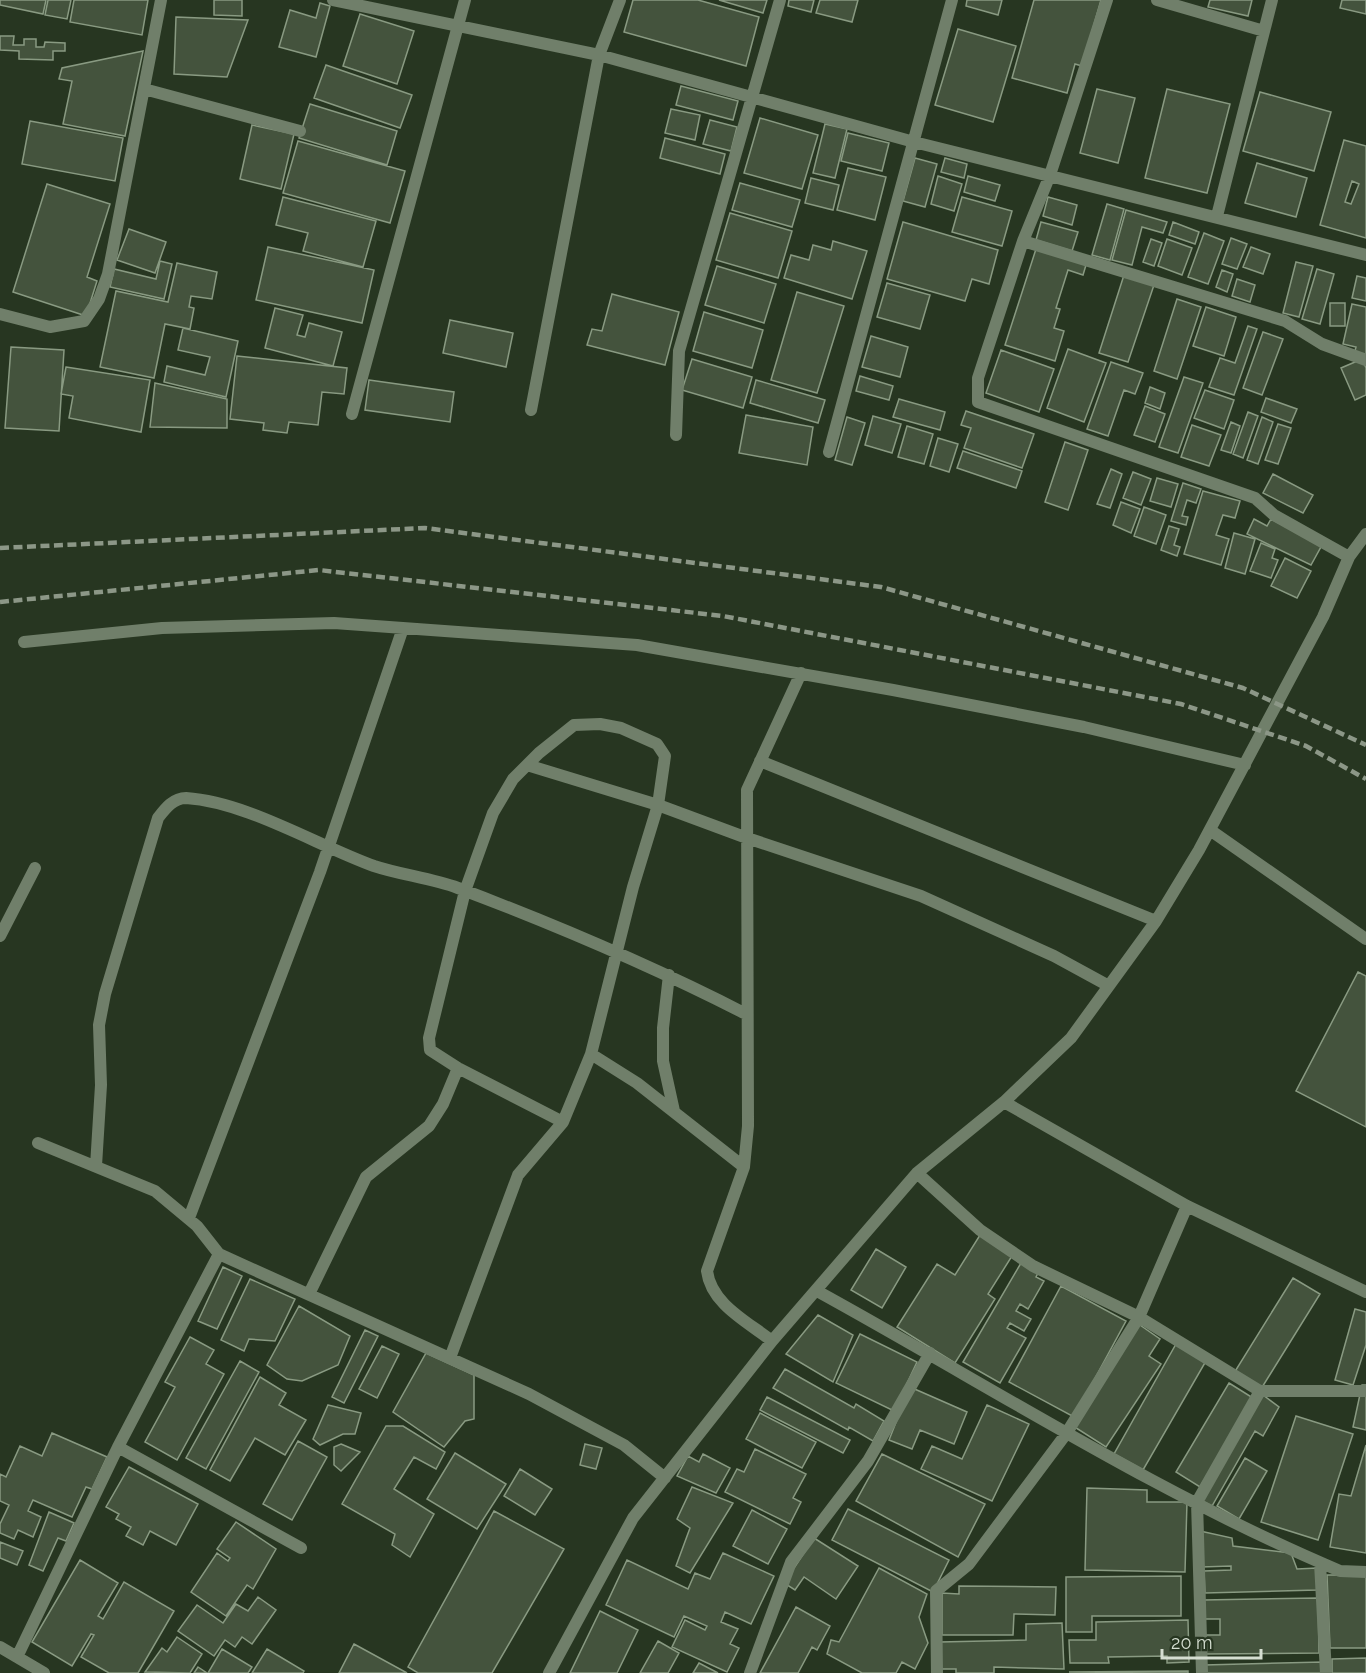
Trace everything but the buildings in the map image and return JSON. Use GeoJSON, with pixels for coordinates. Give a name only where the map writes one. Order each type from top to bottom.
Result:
{"type":"FeatureCollection","features":[{"type":"Feature","properties":{"kind":"street"},"geometry":{"type":"LineString","coordinates":[[0,314],[50,327],[84,321],[99,299],[108,274],[160,0]]}},
{"type":"Feature","properties":{"kind":"street"},"geometry":{"type":"LineString","coordinates":[[333,0],[599,55],[914,142],[1366,255]]}},
{"type":"Feature","properties":{"kind":"street"},"geometry":{"type":"LineString","coordinates":[[352,414],[465,0]]}},
{"type":"Feature","properties":{"kind":"street"},"geometry":{"type":"LineString","coordinates":[[531,410],[599,55],[620,0]]}},
{"type":"Feature","properties":{"kind":"street"},"geometry":{"type":"LineString","coordinates":[[676,435],[679,351],[750,97],[780,0]]}},
{"type":"Feature","properties":{"kind":"street"},"geometry":{"type":"LineString","coordinates":[[829,452],[952,0]]}},
{"type":"Feature","properties":{"kind":"street"},"geometry":{"type":"LineString","coordinates":[[1107,0],[1050,175],[1023,242],[978,378],[978,402],[1255,498],[1274,515],[1349,557]]}},
{"type":"Feature","properties":{"kind":"street"},"geometry":{"type":"LineString","coordinates":[[1157,0],[1264,31]]}},
{"type":"Feature","properties":{"kind":"street"},"geometry":{"type":"LineString","coordinates":[[1217,216],[1272,0]]}},
{"type":"Feature","properties":{"kind":"street"},"geometry":{"type":"LineString","coordinates":[[144,88],[300,131]]}},
{"type":"Feature","properties":{"kind":"street"},"geometry":{"type":"LineString","coordinates":[[1023,242],[1285,321],[1322,344],[1366,360]]}},
{"type":"Feature","properties":{"kind":"street"},"geometry":{"type":"LineString","coordinates":[[549,1673],[633,1518],[772,1341],[917,1173],[1004,1102],[1071,1038],[1156,921],[1210,830],[1323,617],[1349,557],[1366,534]]}},
{"type":"Feature","properties":{"kind":"street"},"geometry":{"type":"LineString","coordinates":[[24,642],[174,628],[334,623],[637,645],[801,673],[1084,727],[1245,765]]}},
{"type":"Feature","properties":{"kind":"street"},"geometry":{"type":"LineString","coordinates":[[189,1218],[328,848],[403,628]]}},
{"type":"Feature","properties":{"kind":"street"},"geometry":{"type":"LineString","coordinates":[[772,1341],[718,1299],[709,1287],[707,1272],[744,1167],[748,1126],[750,1050],[746,1014],[747,790],[801,673]]}},
{"type":"Feature","properties":{"kind":"street"},"geometry":{"type":"LineString","coordinates":[[450,1358],[518,1175],[563,1122],[591,1054],[633,887],[658,805],[665,756],[657,744],[621,728],[600,724],[574,725],[513,779],[493,813],[465,891],[429,1038],[430,1050],[458,1068],[563,1122]]}},
{"type":"Feature","properties":{"kind":"street"},"geometry":{"type":"LineString","coordinates":[[760,761],[1156,921]]}},
{"type":"Feature","properties":{"kind":"street"},"geometry":{"type":"LineString","coordinates":[[527,765],[658,805],[747,838],[921,896],[1054,956],[1109,986]]}},
{"type":"Feature","properties":{"kind":"street"},"geometry":{"type":"LineString","coordinates":[[96,1166],[101,1085],[99,1025],[105,994],[158,818],[170,803],[183,798],[213,802],[244,812],[376,866],[465,891],[617,951],[746,1014]]}},
{"type":"Feature","properties":{"kind":"street"},"geometry":{"type":"LineString","coordinates":[[1210,830],[1366,939]]}},
{"type":"Feature","properties":{"kind":"street"},"geometry":{"type":"LineString","coordinates":[[0,936],[35,868]]}},
{"type":"Feature","properties":{"kind":"street"},"geometry":{"type":"LineString","coordinates":[[669,975],[663,1028],[663,1061],[674,1112]]}},
{"type":"Feature","properties":{"kind":"street"},"geometry":{"type":"LineString","coordinates":[[591,1054],[637,1083],[744,1167]]}},
{"type":"Feature","properties":{"kind":"street"},"geometry":{"type":"LineString","coordinates":[[309,1294],[366,1177],[429,1126],[443,1104],[458,1068]]}},
{"type":"Feature","properties":{"kind":"street"},"geometry":{"type":"LineString","coordinates":[[1004,1102],[1187,1206],[1366,1292]]}},
{"type":"Feature","properties":{"kind":"street"},"geometry":{"type":"LineString","coordinates":[[38,1143],[156,1191],[189,1218],[219,1254],[529,1394],[624,1445],[665,1478]]}},
{"type":"Feature","properties":{"kind":"street"},"geometry":{"type":"LineString","coordinates":[[917,1173],[980,1230],[1033,1266],[1139,1317],[1260,1391],[1366,1391]]}},
{"type":"Feature","properties":{"kind":"street"},"geometry":{"type":"LineString","coordinates":[[937,1673],[936,1591],[969,1564],[1066,1434],[1139,1317],[1187,1206]]}},
{"type":"Feature","properties":{"kind":"street"},"geometry":{"type":"LineString","coordinates":[[17,1656],[118,1447],[219,1254]]}},
{"type":"Feature","properties":{"kind":"street"},"geometry":{"type":"LineString","coordinates":[[817,1291],[930,1353],[1066,1434],[1197,1503],[1320,1563],[1340,1571],[1366,1572]]}},
{"type":"Feature","properties":{"kind":"street"},"geometry":{"type":"LineString","coordinates":[[750,1673],[791,1562],[868,1461],[930,1353]]}},
{"type":"Feature","properties":{"kind":"street"},"geometry":{"type":"LineString","coordinates":[[1202,1673],[1197,1503],[1260,1391]]}},
{"type":"Feature","properties":{"kind":"street"},"geometry":{"type":"LineString","coordinates":[[118,1447],[301,1548]]}},
{"type":"Feature","properties":{"kind":"street"},"geometry":{"type":"LineString","coordinates":[[1320,1563],[1326,1673]]}},
{"type":"Feature","properties":{"kind":"street"},"geometry":{"type":"LineString","coordinates":[[0,1647],[44,1673]]}},
{"type":"Feature","properties":{"kind":"railway"},"geometry":{"type":"LineString","coordinates":[[0,548],[425,528],[881,587],[1243,688],[1366,745]]}},
{"type":"Feature","properties":{"kind":"railway"},"geometry":{"type":"LineString","coordinates":[[0,602],[319,570],[723,616],[1181,704],[1306,746],[1366,779]]}}]}
